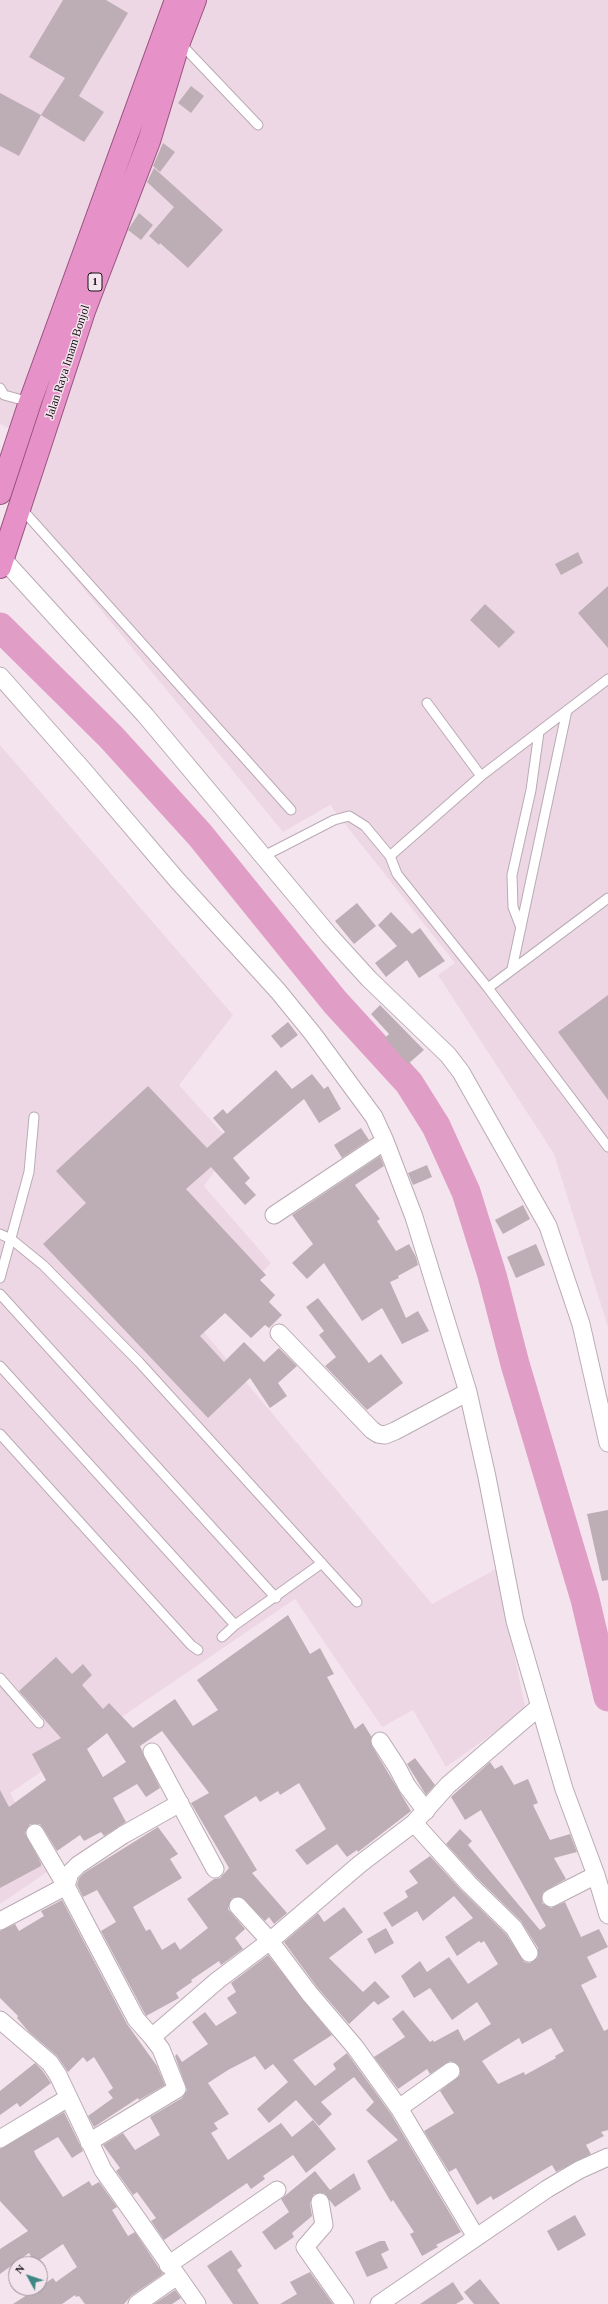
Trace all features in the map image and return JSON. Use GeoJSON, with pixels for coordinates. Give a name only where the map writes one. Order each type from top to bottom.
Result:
{"type":"FeatureCollection","features":[{"type":"Feature","properties":{"kind":"highway","name":"Jalan Raya Imam Bonjol"},"geometry":{"type":"LineString","coordinates":[[0,493],[9,448],[30,402],[176,0]]}},
{"type":"Feature","properties":{"kind":"highway","name":"Jalan Raya Imam Bonjol"},"geometry":{"type":"LineString","coordinates":[[1,562],[84,311],[149,141],[179,42],[195,0]]}},
{"type":"Feature","properties":{"kind":"street"},"geometry":{"type":"LineString","coordinates":[[1,562],[145,715],[264,856],[314,918],[369,979],[448,1055],[475,1097],[548,1226],[581,1324],[608,1443]]}},
{"type":"Feature","properties":{"kind":"street"},"geometry":{"type":"LineString","coordinates":[[0,676],[177,880],[278,991],[358,1094],[374,1117],[385,1141],[414,1217],[468,1392],[487,1477],[515,1621],[564,1789],[596,1875],[608,1915]]}},
{"type":"Feature","properties":{"kind":"street"},"geometry":{"type":"LineString","coordinates":[[274,1215],[385,1141]]}},
{"type":"Feature","properties":{"kind":"street"},"geometry":{"type":"LineString","coordinates":[[279,1333],[362,1421],[378,1434],[385,1435],[394,1431],[468,1392]]}},
{"type":"Feature","properties":{"kind":"street"},"geometry":{"type":"LineString","coordinates":[[152,2037],[218,1980],[270,1941],[360,1864],[420,1817],[454,1780],[539,1707]]}},
{"type":"Feature","properties":{"kind":"street"},"geometry":{"type":"LineString","coordinates":[[380,1741],[397,1767],[420,1817],[469,1884],[514,1928],[529,1953]]}},
{"type":"Feature","properties":{"kind":"street"},"geometry":{"type":"LineString","coordinates":[[152,1752],[215,1868]]}},
{"type":"Feature","properties":{"kind":"street"},"geometry":{"type":"LineString","coordinates":[[0,1920],[66,1886],[70,1873],[78,1865],[122,1835],[180,1803]]}},
{"type":"Feature","properties":{"kind":"street"},"geometry":{"type":"LineString","coordinates":[[35,1833],[66,1886],[133,2014],[161,2049],[177,2089],[89,2142]]}},
{"type":"Feature","properties":{"kind":"street"},"geometry":{"type":"LineString","coordinates":[[551,1898],[596,1875]]}},
{"type":"Feature","properties":{"kind":"street"},"geometry":{"type":"LineString","coordinates":[[238,1906],[270,1941],[309,1993],[355,2047],[399,2108],[476,2237]]}},
{"type":"Feature","properties":{"kind":"street"},"geometry":{"type":"LineString","coordinates":[[0,2020],[50,2063],[58,2075],[103,2170],[197,2304]]}},
{"type":"Feature","properties":{"kind":"street"},"geometry":{"type":"LineString","coordinates":[[399,2108],[451,2071]]}},
{"type":"Feature","properties":{"kind":"street"},"geometry":{"type":"LineString","coordinates":[[0,2139],[68,2098]]}},
{"type":"Feature","properties":{"kind":"street"},"geometry":{"type":"LineString","coordinates":[[379,2304],[547,2189],[579,2170],[608,2157]]}},
{"type":"Feature","properties":{"kind":"street"},"geometry":{"type":"LineString","coordinates":[[137,2304],[173,2270],[277,2190]]}},
{"type":"Feature","properties":{"kind":"street"},"geometry":{"type":"LineString","coordinates":[[320,2202],[324,2225],[305,2247],[345,2304]]}},
{"type":"Feature","properties":{"kind":"lane"},"geometry":{"type":"LineString","coordinates":[[179,42],[258,125]]}},
{"type":"Feature","properties":{"kind":"lane"},"geometry":{"type":"LineString","coordinates":[[0,388],[4,395],[30,402]]}},
{"type":"Feature","properties":{"kind":"lane"},"geometry":{"type":"LineString","coordinates":[[20,507],[291,810]]}},
{"type":"Feature","properties":{"kind":"lane"},"geometry":{"type":"LineString","coordinates":[[390,856],[481,776],[608,680]]}},
{"type":"Feature","properties":{"kind":"lane"},"geometry":{"type":"LineString","coordinates":[[427,703],[481,776]]}},
{"type":"Feature","properties":{"kind":"lane"},"geometry":{"type":"LineString","coordinates":[[512,969],[567,710]]}},
{"type":"Feature","properties":{"kind":"lane"},"geometry":{"type":"LineString","coordinates":[[521,928],[513,907],[512,875],[531,790],[539,732]]}},
{"type":"Feature","properties":{"kind":"lane"},"geometry":{"type":"LineString","coordinates":[[264,856],[344,816],[353,817],[366,826],[390,856],[397,874],[488,988],[608,1147]]}},
{"type":"Feature","properties":{"kind":"lane"},"geometry":{"type":"LineString","coordinates":[[488,988],[608,898]]}},
{"type":"Feature","properties":{"kind":"lane"},"geometry":{"type":"LineString","coordinates":[[0,1278],[29,1172],[34,1117]]}},
{"type":"Feature","properties":{"kind":"lane"},"geometry":{"type":"LineString","coordinates":[[0,1234],[11,1239],[43,1265],[139,1362],[356,1602]]}},
{"type":"Feature","properties":{"kind":"lane"},"geometry":{"type":"LineString","coordinates":[[0,1294],[276,1598]]}},
{"type":"Feature","properties":{"kind":"lane"},"geometry":{"type":"LineString","coordinates":[[0,1366],[235,1625]]}},
{"type":"Feature","properties":{"kind":"lane"},"geometry":{"type":"LineString","coordinates":[[0,1434],[191,1645],[198,1650]]}},
{"type":"Feature","properties":{"kind":"lane"},"geometry":{"type":"LineString","coordinates":[[222,1636],[235,1625],[276,1598],[322,1563]]}},
{"type":"Feature","properties":{"kind":"lane"},"geometry":{"type":"LineString","coordinates":[[0,1678],[40,1723]]}},
{"type":"Feature","properties":{"kind":"shaded area"},"geometry":{"type":"Polygon","coordinates":[[[0,0],[608,0],[608,1327],[554,1154],[438,975],[455,963],[330,805],[283,832],[24,516],[42,445],[0,424],[0,0]]]}},
{"type":"Feature","properties":{"kind":"shaded area"},"geometry":{"type":"Polygon","coordinates":[[[0,745],[233,1015],[179,1085],[233,1145],[204,1186],[271,1263],[204,1332],[432,1604],[496,1569],[526,1710],[446,1767],[413,1710],[382,1727],[295,1599],[10,1793],[53,1868],[0,1904],[0,745]]]}},
{"type":"Feature","properties":{"kind":"building"},"geometry":{"type":"Polygon","coordinates":[[[63,0],[106,0],[128,13],[79,96],[104,112],[84,142],[41,115],[65,78],[29,57],[63,0]]]}},
{"type":"Feature","properties":{"kind":"building"},"geometry":{"type":"Polygon","coordinates":[[[191,86],[204,96],[191,113],[178,103],[191,86]]]}},
{"type":"Feature","properties":{"kind":"building"},"geometry":{"type":"Polygon","coordinates":[[[0,93],[41,115],[19,156],[0,146],[0,93]]]}},
{"type":"Feature","properties":{"kind":"building"},"geometry":{"type":"Polygon","coordinates":[[[163,143],[175,152],[160,172],[153,166],[163,143]]]}},
{"type":"Feature","properties":{"kind":"building"},"geometry":{"type":"Polygon","coordinates":[[[154,168],[223,230],[188,268],[160,243],[159,245],[149,236],[174,207],[147,182],[154,168]]]}},
{"type":"Feature","properties":{"kind":"building"},"geometry":{"type":"Polygon","coordinates":[[[139,213],[153,225],[141,240],[128,230],[139,213]]]}},
{"type":"Feature","properties":{"kind":"building"},"geometry":{"type":"Polygon","coordinates":[[[578,552],[583,563],[561,575],[555,564],[578,552]]]}},
{"type":"Feature","properties":{"kind":"building"},"geometry":{"type":"Polygon","coordinates":[[[608,586],[608,648],[578,613],[608,586]]]}},
{"type":"Feature","properties":{"kind":"building"},"geometry":{"type":"Polygon","coordinates":[[[485,604],[515,632],[499,648],[470,620],[485,604]]]}},
{"type":"Feature","properties":{"kind":"building"},"geometry":{"type":"Polygon","coordinates":[[[357,903],[376,926],[354,944],[335,921],[357,903]]]}},
{"type":"Feature","properties":{"kind":"building"},"geometry":{"type":"Polygon","coordinates":[[[391,912],[412,934],[420,928],[445,961],[419,978],[407,960],[386,977],[375,963],[397,946],[378,925],[391,912]]]}},
{"type":"Feature","properties":{"kind":"building"},"geometry":{"type":"Polygon","coordinates":[[[608,995],[608,1100],[558,1032],[608,995]]]}},
{"type":"Feature","properties":{"kind":"building"},"geometry":{"type":"Polygon","coordinates":[[[380,1005],[424,1050],[408,1064],[385,1038],[389,1034],[371,1014],[380,1005]]]}},
{"type":"Feature","properties":{"kind":"building"},"geometry":{"type":"Polygon","coordinates":[[[288,1022],[298,1035],[281,1048],[271,1036],[288,1022]]]}},
{"type":"Feature","properties":{"kind":"building"},"geometry":{"type":"Polygon","coordinates":[[[276,1070],[292,1089],[312,1074],[324,1089],[328,1086],[341,1109],[319,1123],[304,1099],[233,1158],[250,1178],[245,1183],[256,1195],[245,1205],[211,1167],[186,1189],[266,1275],[260,1280],[275,1295],[269,1302],[282,1315],[269,1328],[265,1325],[251,1338],[225,1313],[200,1336],[224,1362],[244,1342],[264,1362],[279,1348],[297,1366],[278,1383],[287,1396],[270,1408],[250,1378],[208,1418],[43,1244],[86,1203],[56,1171],[148,1086],[207,1148],[225,1132],[213,1118],[223,1109],[227,1114],[276,1070]]]}},
{"type":"Feature","properties":{"kind":"building"},"geometry":{"type":"Polygon","coordinates":[[[361,1128],[369,1140],[342,1158],[334,1145],[361,1128]]]}},
{"type":"Feature","properties":{"kind":"building"},"geometry":{"type":"Polygon","coordinates":[[[380,1156],[384,1166],[355,1185],[380,1219],[377,1221],[396,1251],[409,1244],[416,1257],[418,1265],[398,1276],[399,1278],[390,1282],[406,1318],[418,1311],[429,1331],[402,1344],[382,1308],[362,1321],[324,1263],[307,1279],[292,1263],[313,1244],[292,1215],[380,1156]]]}},
{"type":"Feature","properties":{"kind":"building"},"geometry":{"type":"Polygon","coordinates":[[[427,1165],[432,1177],[413,1185],[408,1173],[427,1165]]]}},
{"type":"Feature","properties":{"kind":"building"},"geometry":{"type":"Polygon","coordinates":[[[523,1205],[530,1219],[503,1234],[495,1220],[523,1205]]]}},
{"type":"Feature","properties":{"kind":"building"},"geometry":{"type":"Polygon","coordinates":[[[536,1244],[545,1265],[516,1278],[507,1257],[536,1244]]]}},
{"type":"Feature","properties":{"kind":"building"},"geometry":{"type":"Polygon","coordinates":[[[318,1298],[369,1363],[381,1354],[403,1383],[367,1410],[325,1366],[336,1357],[319,1335],[324,1331],[306,1307],[318,1298]]]}},
{"type":"Feature","properties":{"kind":"building"},"geometry":{"type":"Polygon","coordinates":[[[608,1510],[608,1580],[602,1581],[587,1514],[608,1510]]]}},
{"type":"Feature","properties":{"kind":"building"},"geometry":{"type":"Polygon","coordinates":[[[288,1615],[310,1654],[320,1648],[334,1674],[327,1677],[355,1729],[363,1723],[371,1736],[372,1746],[411,1811],[358,1852],[357,1850],[347,1857],[337,1844],[307,1865],[295,1850],[326,1829],[299,1783],[280,1795],[278,1791],[260,1802],[256,1796],[224,1816],[257,1870],[252,1873],[287,1913],[274,1924],[269,1917],[265,1921],[241,1897],[232,1898],[228,1909],[245,1929],[235,1938],[243,1949],[221,1965],[219,1961],[191,1980],[192,1982],[176,1993],[179,1998],[146,2016],[101,1931],[116,1922],[97,1890],[83,1897],[77,1885],[79,1878],[84,1873],[158,1827],[178,1854],[170,1859],[182,1878],[133,1907],[146,1931],[150,1929],[162,1950],[175,1942],[180,1950],[208,1928],[187,1899],[214,1879],[220,1878],[229,1868],[191,1803],[209,1793],[162,1731],[140,1746],[160,1788],[146,1797],[137,1784],[113,1798],[126,1822],[104,1836],[101,1832],[84,1841],[80,1835],[57,1851],[40,1824],[30,1824],[25,1833],[41,1863],[41,1866],[0,1888],[0,1790],[9,1807],[46,1780],[32,1754],[61,1738],[19,1691],[56,1657],[72,1674],[83,1664],[92,1675],[82,1685],[103,1709],[109,1703],[133,1728],[175,1699],[193,1726],[218,1710],[197,1680],[288,1615]],[[107,1733],[87,1749],[103,1777],[126,1762],[107,1733]]]}},
{"type":"Feature","properties":{"kind":"building"},"geometry":{"type":"Polygon","coordinates":[[[415,1758],[435,1785],[426,1795],[407,1764],[415,1758]]]}},
{"type":"Feature","properties":{"kind":"building"},"geometry":{"type":"Polygon","coordinates":[[[490,1762],[495,1769],[502,1765],[514,1785],[528,1779],[538,1803],[533,1805],[550,1840],[570,1834],[577,1852],[554,1858],[566,1879],[543,1892],[542,1903],[551,1908],[565,1902],[581,1937],[599,1929],[608,1947],[587,1957],[597,1977],[581,1985],[604,2031],[608,2029],[608,2130],[601,2132],[604,2136],[586,2145],[591,2154],[556,2172],[552,2165],[493,2200],[491,2196],[477,2205],[456,2168],[449,2172],[424,2131],[454,2113],[440,2091],[460,2075],[459,2066],[450,2061],[430,2074],[427,2069],[398,2089],[374,2057],[405,2037],[392,2019],[403,2010],[430,2042],[433,2040],[434,2042],[458,2029],[464,2041],[491,2024],[477,2002],[452,2020],[430,1988],[414,1998],[401,1976],[420,1961],[427,1972],[449,1957],[468,1984],[498,1964],[484,1941],[481,1943],[479,1941],[457,1956],[445,1937],[473,1918],[454,1896],[423,1921],[417,1911],[392,1927],[383,1913],[408,1897],[405,1891],[418,1883],[409,1871],[430,1856],[462,1891],[506,1934],[524,1962],[530,1963],[538,1957],[538,1948],[521,1921],[476,1877],[446,1844],[460,1829],[472,1841],[468,1845],[540,1930],[546,1926],[481,1810],[465,1820],[451,1797],[490,1762]],[[551,2028],[522,2044],[519,2038],[482,2061],[498,2084],[524,2072],[525,2075],[556,2058],[555,2056],[564,2051],[551,2028]]]}},
{"type":"Feature","properties":{"kind":"building"},"geometry":{"type":"Polygon","coordinates":[[[62,1900],[127,2024],[157,2066],[165,2085],[139,2100],[138,2098],[94,2127],[88,2116],[113,2098],[108,2092],[113,2088],[94,2057],[87,2062],[83,2057],[68,2072],[57,2056],[29,2032],[17,2018],[18,2016],[0,1998],[0,1931],[15,1924],[19,1931],[44,1916],[41,1911],[62,1900]]]}},
{"type":"Feature","properties":{"kind":"building"},"geometry":{"type":"Polygon","coordinates":[[[344,1907],[363,1932],[329,1958],[363,1992],[375,1981],[390,1997],[378,2005],[374,2001],[349,2024],[317,1987],[284,1942],[318,1913],[324,1922],[344,1907]]]}},
{"type":"Feature","properties":{"kind":"building"},"geometry":{"type":"Polygon","coordinates":[[[386,1928],[394,1943],[375,1954],[367,1939],[386,1928]]]}},
{"type":"Feature","properties":{"kind":"building"},"geometry":{"type":"Polygon","coordinates":[[[268,1955],[332,2035],[293,2060],[315,2086],[336,2069],[333,2064],[347,2053],[391,2114],[461,2232],[436,2245],[438,2247],[422,2256],[410,2234],[414,2232],[393,2200],[391,2202],[367,2161],[398,2140],[366,2110],[374,2102],[354,2077],[321,2102],[332,2114],[319,2126],[296,2100],[269,2123],[257,2109],[288,2082],[273,2064],[265,2070],[255,2056],[228,2070],[208,2083],[229,2114],[214,2123],[218,2129],[211,2133],[228,2160],[281,2123],[292,2137],[313,2120],[336,2149],[306,2173],[293,2155],[263,2176],[265,2179],[251,2189],[247,2183],[164,2240],[151,2221],[156,2218],[137,2192],[133,2195],[116,2171],[120,2168],[103,2145],[123,2133],[135,2150],[160,2135],[150,2117],[182,2098],[187,2090],[175,2056],[177,2054],[182,2062],[208,2044],[192,2022],[205,2012],[216,2026],[237,2013],[227,1998],[236,1992],[231,1983],[268,1955]]]}},
{"type":"Feature","properties":{"kind":"building"},"geometry":{"type":"Polygon","coordinates":[[[35,2063],[51,2083],[20,2107],[17,2103],[0,2115],[0,2091],[35,2063]]]}},
{"type":"Feature","properties":{"kind":"building"},"geometry":{"type":"Polygon","coordinates":[[[64,2112],[83,2151],[72,2158],[58,2137],[34,2151],[36,2156],[63,2197],[89,2181],[92,2186],[99,2182],[117,2207],[112,2210],[128,2236],[135,2232],[163,2274],[131,2296],[124,2304],[85,2304],[79,2296],[76,2297],[75,2295],[62,2304],[13,2304],[25,2296],[48,2296],[48,2281],[53,2278],[56,2282],[77,2267],[63,2244],[45,2256],[31,2256],[29,2253],[25,2256],[8,2256],[8,2268],[0,2274],[0,2249],[28,2231],[0,2201],[0,2149],[64,2112]]]}},
{"type":"Feature","properties":{"kind":"building"},"geometry":{"type":"Polygon","coordinates":[[[315,2171],[330,2190],[354,2173],[361,2189],[335,2207],[324,2193],[314,2194],[310,2203],[312,2216],[292,2233],[294,2237],[275,2250],[262,2232],[289,2212],[281,2199],[315,2171]]]}},
{"type":"Feature","properties":{"kind":"building"},"geometry":{"type":"Polygon","coordinates":[[[575,2215],[586,2235],[558,2251],[547,2231],[575,2215]]]}},
{"type":"Feature","properties":{"kind":"building"},"geometry":{"type":"Polygon","coordinates":[[[380,2241],[385,2241],[389,2250],[381,2254],[388,2268],[367,2277],[355,2252],[380,2241]]]}},
{"type":"Feature","properties":{"kind":"building"},"geometry":{"type":"Polygon","coordinates":[[[231,2250],[242,2266],[237,2270],[259,2304],[233,2304],[207,2266],[231,2250]]]}},
{"type":"Feature","properties":{"kind":"building"},"geometry":{"type":"Polygon","coordinates":[[[310,2272],[333,2304],[280,2304],[297,2294],[290,2282],[310,2272]]]}},
{"type":"Feature","properties":{"kind":"building"},"geometry":{"type":"Polygon","coordinates":[[[480,2279],[500,2304],[474,2304],[464,2292],[480,2279]]]}},
{"type":"Feature","properties":{"kind":"building"},"geometry":{"type":"Polygon","coordinates":[[[453,2282],[464,2299],[456,2304],[420,2304],[453,2282]]]}},
{"type":"Feature","properties":{"kind":"building"},"geometry":{"type":"Polygon","coordinates":[[[175,2290],[181,2298],[172,2304],[154,2304],[175,2290]]]}},
{"type":"Feature","properties":{"kind":"waterway"},"geometry":{"type":"LineString","coordinates":[[0,627],[111,737],[200,835],[335,1002],[409,1083],[436,1126],[466,1192],[492,1275],[515,1364],[585,1599],[608,1697]]}}]}
